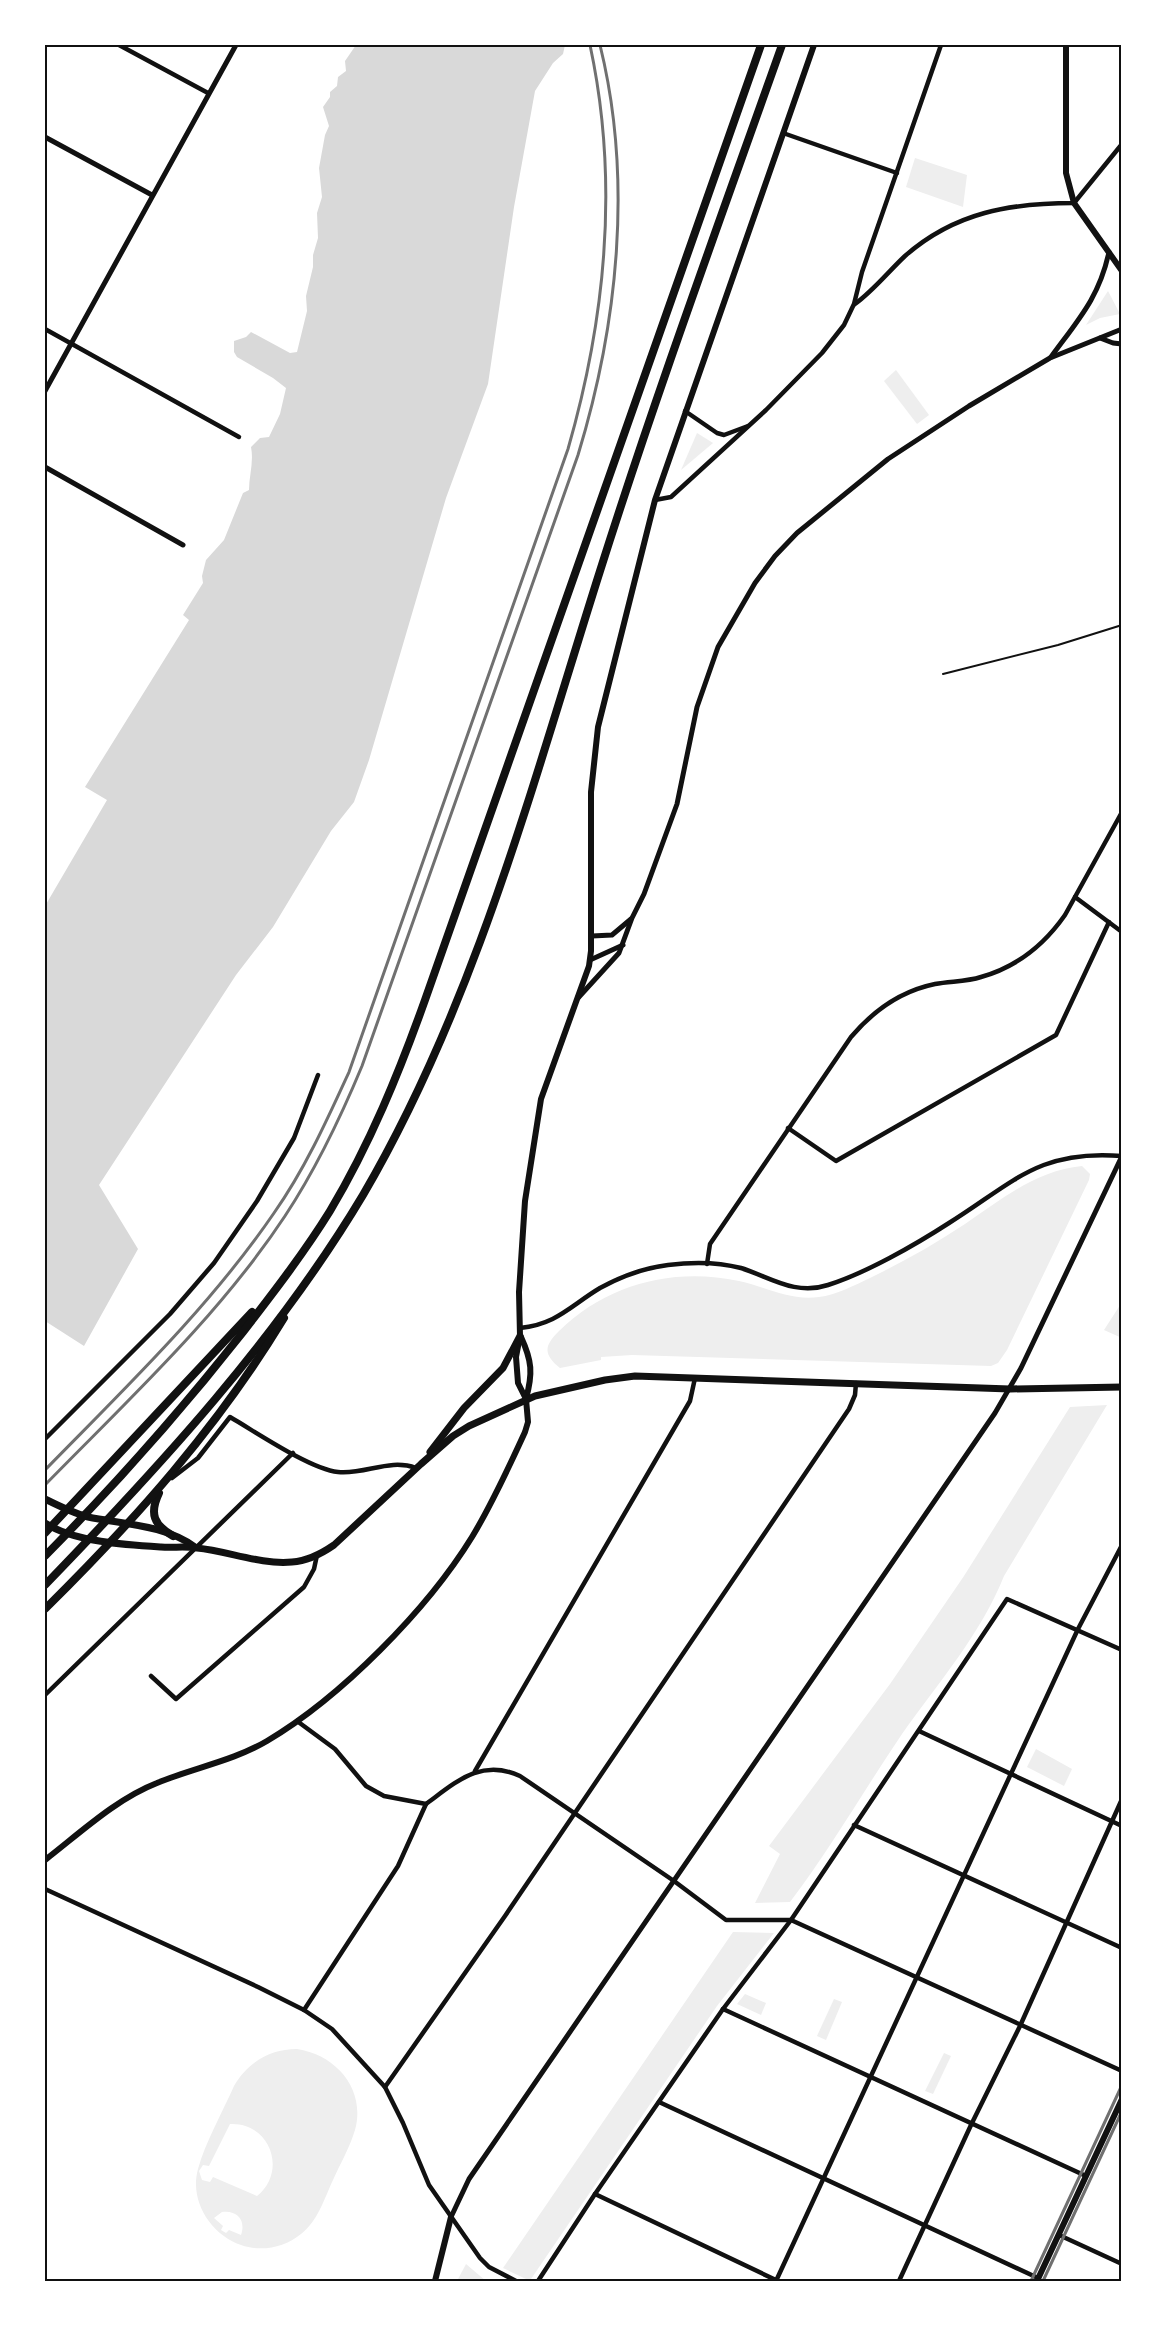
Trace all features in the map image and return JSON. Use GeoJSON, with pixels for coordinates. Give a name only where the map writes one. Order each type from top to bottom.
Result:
{"type":"FeatureCollection","features":[{"type":"Feature","properties":{"kind":"highway"},"geometry":{"type":"LineString","coordinates":[[45,1556],[156,1438],[281,1282],[316,1232],[374,1128],[401,1065],[761,45]]}},
{"type":"Feature","properties":{"kind":"highway"},"geometry":{"type":"LineString","coordinates":[[45,1609],[123,1524],[165,1483],[199,1442],[250,1370],[358,1202],[397,1132],[441,1039],[475,954],[513,847],[638,453],[782,45]]}},
{"type":"Feature","properties":{"kind":"highway"},"geometry":{"type":"LineString","coordinates":[[45,1585],[119,1508],[180,1439],[246,1359],[308,1278]]}},
{"type":"Feature","properties":{"kind":"highway"},"geometry":{"type":"LineString","coordinates":[[49,1527],[68,1510],[281,1282]]}},
{"type":"Feature","properties":{"kind":"highway"},"geometry":{"type":"LineString","coordinates":[[165,1483],[155,1500],[153,1516],[158,1526],[173,1536]]}},
{"type":"Feature","properties":{"kind":"main road"},"geometry":{"type":"LineString","coordinates":[[526,1399],[518,1383],[516,1357],[520,1332],[519,1292],[525,1201],[541,1099],[589,963],[592,936],[591,792],[598,727],[655,500],[814,45]]}},
{"type":"Feature","properties":{"kind":"main road"},"geometry":{"type":"LineString","coordinates":[[1066,45],[1066,173],[1074,203],[1122,271]]}},
{"type":"Feature","properties":{"kind":"main road"},"geometry":{"type":"LineString","coordinates":[[45,1860],[128,1798],[156,1783],[219,1763],[265,1742],[297,1721],[359,1670],[394,1635],[452,1567],[472,1536],[525,1432],[528,1422],[526,1399],[532,1377],[529,1354],[520,1332]]}},
{"type":"Feature","properties":{"kind":"main road"},"geometry":{"type":"LineString","coordinates":[[419,1466],[464,1408],[504,1368],[520,1332]]}},
{"type":"Feature","properties":{"kind":"main road"},"geometry":{"type":"LineString","coordinates":[[49,1527],[107,1541],[160,1547],[195,1547],[284,1562],[304,1560],[334,1545],[453,1436],[469,1426],[526,1399],[620,1377],[1010,1389],[1122,1387]]}},
{"type":"Feature","properties":{"kind":"main road"},"geometry":{"type":"LineString","coordinates":[[45,1497],[68,1510],[173,1536],[195,1547]]}},
{"type":"Feature","properties":{"kind":"main road"},"geometry":{"type":"LineString","coordinates":[[1037,2280],[1122,2098]]}},
{"type":"Feature","properties":{"kind":"main road"},"geometry":{"type":"LineString","coordinates":[[435,2281],[451,2217]]}},
{"type":"Feature","properties":{"kind":"street"},"geometry":{"type":"LineString","coordinates":[[119,45],[208,93]]}},
{"type":"Feature","properties":{"kind":"street"},"geometry":{"type":"LineString","coordinates":[[45,391],[236,45]]}},
{"type":"Feature","properties":{"kind":"street"},"geometry":{"type":"LineString","coordinates":[[655,500],[671,497],[750,425],[822,353],[844,325],[854,304],[862,272],[941,45]]}},
{"type":"Feature","properties":{"kind":"street"},"geometry":{"type":"LineString","coordinates":[[783,133],[897,173]]}},
{"type":"Feature","properties":{"kind":"street"},"geometry":{"type":"LineString","coordinates":[[45,137],[152,195]]}},
{"type":"Feature","properties":{"kind":"street"},"geometry":{"type":"LineString","coordinates":[[854,304],[867,295],[906,255],[950,226],[996,209],[1036,203],[1074,203],[1122,144]]}},
{"type":"Feature","properties":{"kind":"street"},"geometry":{"type":"LineString","coordinates":[[1050,358],[1085,313],[1103,278],[1109,252]]}},
{"type":"Feature","properties":{"kind":"street"},"geometry":{"type":"LineString","coordinates":[[577,999],[619,953],[623,945],[677,804],[697,707],[706,676],[718,647],[754,583],[797,533],[888,459],[979,400],[1050,358],[1122,329]]}},
{"type":"Feature","properties":{"kind":"street"},"geometry":{"type":"LineString","coordinates":[[45,330],[239,437]]}},
{"type":"Feature","properties":{"kind":"street"},"geometry":{"type":"LineString","coordinates":[[1100,338],[1122,344]]}},
{"type":"Feature","properties":{"kind":"street"},"geometry":{"type":"LineString","coordinates":[[685,411],[717,433],[724,435],[750,425]]}},
{"type":"Feature","properties":{"kind":"street"},"geometry":{"type":"LineString","coordinates":[[724,435],[725,448]]}},
{"type":"Feature","properties":{"kind":"street"},"geometry":{"type":"LineString","coordinates":[[45,467],[183,545]]}},
{"type":"Feature","properties":{"kind":"street"},"geometry":{"type":"LineString","coordinates":[[706,1263],[710,1244],[851,1038],[876,1012],[888,1003],[916,989],[979,978],[1014,963],[1036,948],[1055,929],[1122,812]]}},
{"type":"Feature","properties":{"kind":"street"},"geometry":{"type":"LineString","coordinates":[[1075,897],[1122,932]]}},
{"type":"Feature","properties":{"kind":"street"},"geometry":{"type":"LineString","coordinates":[[592,936],[612,935],[632,918]]}},
{"type":"Feature","properties":{"kind":"street"},"geometry":{"type":"LineString","coordinates":[[788,1128],[836,1161],[1056,1035],[1109,922]]}},
{"type":"Feature","properties":{"kind":"street"},"geometry":{"type":"LineString","coordinates":[[589,963],[623,945]]}},
{"type":"Feature","properties":{"kind":"street"},"geometry":{"type":"LineString","coordinates":[[46,1436],[170,1314],[214,1263],[257,1201],[294,1138],[318,1075]]}},
{"type":"Feature","properties":{"kind":"street"},"geometry":{"type":"LineString","coordinates":[[451,2217],[469,2180],[1010,1389],[1122,1156],[1088,1155],[1034,1168],[1009,1181],[949,1224],[838,1282],[824,1286],[795,1288],[738,1268],[706,1263],[669,1265],[638,1270],[599,1288],[545,1324],[520,1332]]}},
{"type":"Feature","properties":{"kind":"street"},"geometry":{"type":"LineString","coordinates":[[304,2010],[398,1866],[426,1804],[475,1771],[690,1401],[695,1378]]}},
{"type":"Feature","properties":{"kind":"street"},"geometry":{"type":"LineString","coordinates":[[385,2087],[505,1916],[849,1409],[855,1395],[856,1383]]}},
{"type":"Feature","properties":{"kind":"street"},"geometry":{"type":"LineString","coordinates":[[165,1483],[198,1458],[230,1417],[293,1453],[323,1468],[337,1472],[393,1464],[419,1466]]}},
{"type":"Feature","properties":{"kind":"street"},"geometry":{"type":"LineString","coordinates":[[45,1695],[293,1453]]}},
{"type":"Feature","properties":{"kind":"street"},"geometry":{"type":"LineString","coordinates":[[595,2194],[777,2281],[1010,1774],[1078,1629],[1122,1545]]}},
{"type":"Feature","properties":{"kind":"street"},"geometry":{"type":"LineString","coordinates":[[151,1676],[176,1700],[304,1587],[314,1569],[317,1555]]}},
{"type":"Feature","properties":{"kind":"street"},"geometry":{"type":"LineString","coordinates":[[537,2281],[723,2008],[791,1920],[1007,1599],[1122,1650]]}},
{"type":"Feature","properties":{"kind":"street"},"geometry":{"type":"LineString","coordinates":[[297,1721],[335,1749],[366,1786],[384,1796],[426,1804]]}},
{"type":"Feature","properties":{"kind":"street"},"geometry":{"type":"LineString","coordinates":[[919,1731],[1122,1826]]}},
{"type":"Feature","properties":{"kind":"street"},"geometry":{"type":"LineString","coordinates":[[475,1771],[507,1770],[520,1776],[674,1881],[726,1920],[791,1920],[1122,2071]]}},
{"type":"Feature","properties":{"kind":"street"},"geometry":{"type":"LineString","coordinates":[[899,2281],[971,2125],[1020,2026],[1122,1798]]}},
{"type":"Feature","properties":{"kind":"street"},"geometry":{"type":"LineString","coordinates":[[854,1825],[1122,1948]]}},
{"type":"Feature","properties":{"kind":"street"},"geometry":{"type":"LineString","coordinates":[[45,1889],[258,1987],[304,2010],[332,2029],[385,2087],[403,2123],[421,2170],[451,2217],[489,2267],[516,2281]]}},
{"type":"Feature","properties":{"kind":"street"},"geometry":{"type":"LineString","coordinates":[[723,2008],[971,2125],[1086,2176]]}},
{"type":"Feature","properties":{"kind":"street"},"geometry":{"type":"LineString","coordinates":[[659,2102],[1037,2280]]}},
{"type":"Feature","properties":{"kind":"street"},"geometry":{"type":"LineString","coordinates":[[1059,2235],[1122,2264]]}},
{"type":"Feature","properties":{"kind":"lane"},"geometry":{"type":"LineString","coordinates":[[943,674],[1058,645],[1122,625]]}},
{"type":"Feature","properties":{"kind":"shaded area"},"geometry":{"type":"Polygon","coordinates":[[[356,45],[565,45],[563,54],[553,63],[535,91],[514,207],[488,384],[446,498],[369,760],[354,802],[331,831],[273,927],[236,975],[99,1185],[138,1249],[84,1346],[45,1321],[45,906],[107,800],[85,787],[189,620],[183,615],[203,583],[202,576],[206,560],[224,540],[243,493],[249,490],[251,447],[260,438],[269,437],[280,414],[286,388],[237,357],[234,352],[234,341],[246,337],[251,332],[290,353],[297,352],[307,311],[306,296],[318,238],[317,213],[322,197],[319,168],[325,135],[329,126],[323,107],[330,97],[330,92],[337,86],[338,77],[346,71],[345,61],[356,45]]]}},
{"type":"Feature","properties":{"kind":"shaded area"},"geometry":{"type":"Polygon","coordinates":[[[915,158],[967,175],[963,207],[906,187],[915,158]]]}},
{"type":"Feature","properties":{"kind":"shaded area"},"geometry":{"type":"Polygon","coordinates":[[[1108,291],[1120,314],[1100,318],[1086,325],[1108,291]]]}},
{"type":"Feature","properties":{"kind":"shaded area"},"geometry":{"type":"Polygon","coordinates":[[[896,370],[929,415],[917,424],[884,381],[896,370]]]}},
{"type":"Feature","properties":{"kind":"shaded area"},"geometry":{"type":"Polygon","coordinates":[[[697,433],[713,443],[681,470],[697,433]]]}},
{"type":"Feature","properties":{"kind":"shaded area"},"geometry":{"type":"Polygon","coordinates":[[[1082,1166],[1090,1174],[1089,1180],[1007,1350],[998,1363],[991,1366],[632,1355],[601,1357],[601,1360],[560,1368],[548,1354],[550,1341],[578,1315],[598,1301],[642,1283],[690,1276],[714,1277],[739,1281],[798,1297],[819,1297],[839,1292],[919,1252],[1020,1187],[1050,1173],[1082,1166]]]}},
{"type":"Feature","properties":{"kind":"shaded area"},"geometry":{"type":"Polygon","coordinates":[[[1122,1302],[1122,1338],[1104,1330],[1122,1302]]]}},
{"type":"Feature","properties":{"kind":"shaded area"},"geometry":{"type":"Polygon","coordinates":[[[1107,1405],[1004,1576],[971,1638],[902,1734],[805,1882],[790,1902],[755,1903],[780,1854],[769,1846],[890,1684],[964,1576],[1070,1407],[1107,1405]]]}},
{"type":"Feature","properties":{"kind":"shaded area"},"geometry":{"type":"Polygon","coordinates":[[[1036,1749],[1072,1769],[1064,1786],[1027,1767],[1036,1749]]]}},
{"type":"Feature","properties":{"kind":"shaded area"},"geometry":{"type":"Polygon","coordinates":[[[733,1932],[774,1933],[717,2006],[531,2279],[526,2279],[503,2268],[733,1932]]]}},
{"type":"Feature","properties":{"kind":"shaded area"},"geometry":{"type":"Polygon","coordinates":[[[745,1994],[766,2003],[761,2015],[737,2004],[745,1994]]]}},
{"type":"Feature","properties":{"kind":"shaded area"},"geometry":{"type":"Polygon","coordinates":[[[834,1999],[842,2002],[826,2040],[817,2036],[834,1999]]]}},
{"type":"Feature","properties":{"kind":"shaded area"},"geometry":{"type":"Polygon","coordinates":[[[297,2049],[324,2059],[345,2077],[356,2101],[355,2130],[320,2209],[307,2229],[287,2243],[264,2248],[249,2247],[230,2240],[220,2233],[205,2215],[197,2193],[198,2169],[234,2086],[246,2070],[261,2058],[297,2049]],[[230,2124],[209,2166],[203,2165],[199,2171],[202,2180],[210,2182],[213,2177],[257,2196],[266,2186],[271,2174],[273,2162],[270,2150],[264,2139],[255,2131],[244,2125],[230,2124]],[[222,2212],[214,2218],[223,2226],[221,2230],[226,2233],[229,2230],[241,2235],[242,2225],[239,2218],[232,2213],[222,2212]]]}},
{"type":"Feature","properties":{"kind":"shaded area"},"geometry":{"type":"Polygon","coordinates":[[[944,2053],[951,2056],[933,2094],[925,2091],[944,2053]]]}},
{"type":"Feature","properties":{"kind":"shaded area"},"geometry":{"type":"Polygon","coordinates":[[[466,2264],[486,2281],[457,2281],[466,2264]]]}},
{"type":"Feature","properties":{"kind":"railway"},"geometry":{"type":"LineString","coordinates":[[45,1470],[165,1346],[249,1248],[306,1162],[349,1072],[568,449],[581,399],[592,349],[599,299],[606,197],[599,96],[590,45]]}},
{"type":"Feature","properties":{"kind":"railway"},"geometry":{"type":"LineString","coordinates":[[45,1485],[202,1323],[259,1253],[285,1216],[317,1162],[362,1066],[578,455],[592,405],[611,303],[618,199],[616,147],[610,96],[600,45]]}},
{"type":"Feature","properties":{"kind":"railway"},"geometry":{"type":"LineString","coordinates":[[1031,2281],[1122,2085]]}},
{"type":"Feature","properties":{"kind":"railway"},"geometry":{"type":"LineString","coordinates":[[1043,2281],[1122,2111]]}}]}
